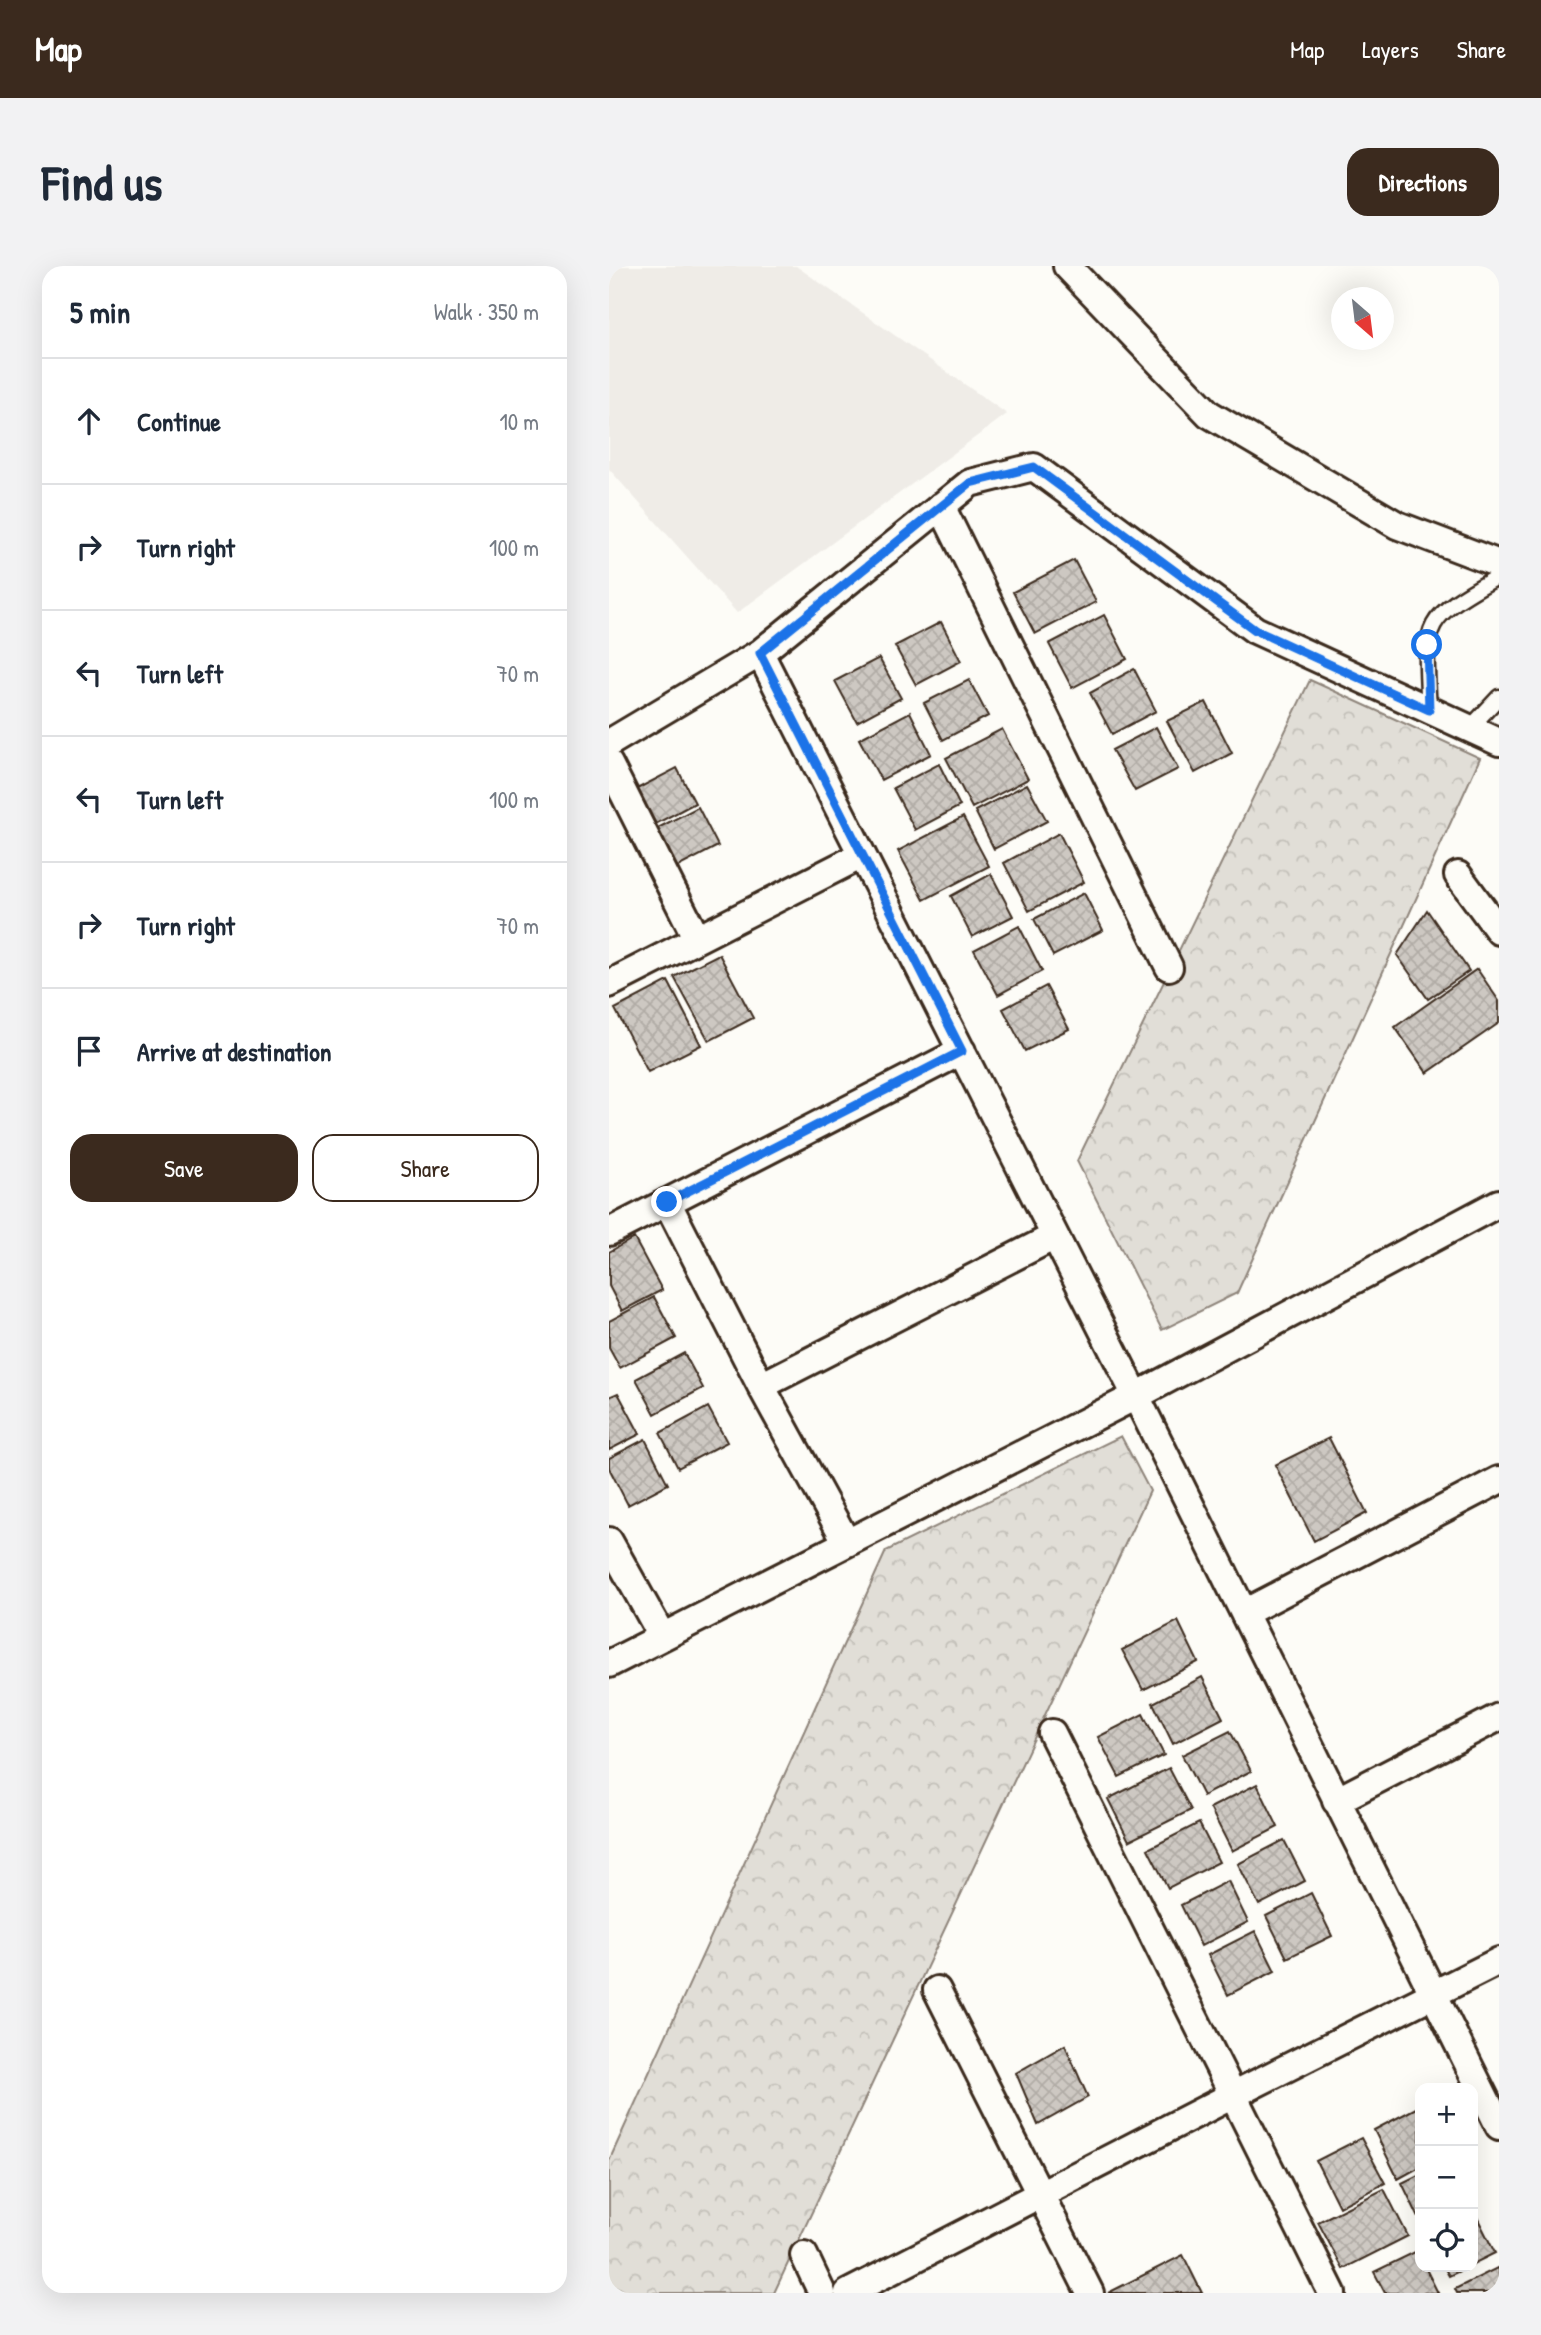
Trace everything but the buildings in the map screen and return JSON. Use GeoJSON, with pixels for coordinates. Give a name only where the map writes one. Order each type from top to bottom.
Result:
{"type":"FeatureCollection","features":[{"type":"Feature","properties":{"kind":"street"},"geometry":{"type":"LineString","coordinates":[[1067,266],[1209,414],[1397,525],[1499,564]]}},
{"type":"Feature","properties":{"kind":"street"},"geometry":{"type":"LineString","coordinates":[[609,743],[760,653],[970,483],[1034,467],[1255,630],[1499,742]]}},
{"type":"Feature","properties":{"kind":"street"},"geometry":{"type":"LineString","coordinates":[[941,506],[1169,967]]}},
{"type":"Feature","properties":{"kind":"street"},"geometry":{"type":"LineString","coordinates":[[760,653],[1136,1396],[1499,2126]]}},
{"type":"Feature","properties":{"kind":"street"},"geometry":{"type":"LineString","coordinates":[[609,764],[697,939]]}},
{"type":"Feature","properties":{"kind":"street"},"geometry":{"type":"LineString","coordinates":[[609,984],[862,855]]}},
{"type":"Feature","properties":{"kind":"street"},"geometry":{"type":"LineString","coordinates":[[1458,875],[1499,931]]}},
{"type":"Feature","properties":{"kind":"street"},"geometry":{"type":"LineString","coordinates":[[609,1232],[962,1051]]}},
{"type":"Feature","properties":{"kind":"street"},"geometry":{"type":"LineString","coordinates":[[667,1202],[761,1386],[847,1543]]}},
{"type":"Feature","properties":{"kind":"street"},"geometry":{"type":"LineString","coordinates":[[609,1664],[1136,1396],[1499,1203]]}},
{"type":"Feature","properties":{"kind":"street"},"geometry":{"type":"LineString","coordinates":[[761,1386],[1055,1236]]}},
{"type":"Feature","properties":{"kind":"street"},"geometry":{"type":"LineString","coordinates":[[1244,1613],[1499,1480]]}},
{"type":"Feature","properties":{"kind":"street"},"geometry":{"type":"LineString","coordinates":[[609,1541],[661,1636]]}},
{"type":"Feature","properties":{"kind":"street"},"geometry":{"type":"LineString","coordinates":[[1336,1801],[1499,1717]]}},
{"type":"Feature","properties":{"kind":"street"},"geometry":{"type":"LineString","coordinates":[[1052,1733],[1332,2293]]}},
{"type":"Feature","properties":{"kind":"street"},"geometry":{"type":"LineString","coordinates":[[848,2293],[1499,1961]]}},
{"type":"Feature","properties":{"kind":"street"},"geometry":{"type":"LineString","coordinates":[[937,1990],[1090,2293]]}},
{"type":"Feature","properties":{"kind":"street"},"geometry":{"type":"LineString","coordinates":[[804,2255],[821,2293]]}},
{"type":"Feature","properties":{"kind":"lane"},"geometry":{"type":"LineString","coordinates":[[1429,710],[1427,645],[1431,626],[1445,608],[1499,576]]}},
{"type":"Feature","properties":{"kind":"lane"},"geometry":{"type":"LineString","coordinates":[[1469,729],[1499,697]]}},
{"type":"Feature","properties":{"kind":"shaded area"},"geometry":{"type":"Polygon","coordinates":[[[609,266],[796,266],[1007,414],[737,613],[609,469],[609,266]]]}},
{"type":"Feature","properties":{"kind":"green space"},"geometry":{"type":"Polygon","coordinates":[[[1310,680],[1480,758],[1237,1293],[1162,1330],[1077,1161],[1310,680]]]}},
{"type":"Feature","properties":{"kind":"green space"},"geometry":{"type":"Polygon","coordinates":[[[1121,1436],[1150,1491],[774,2293],[609,2293],[609,2161],[886,1551],[1121,1436]]]}},
{"type":"Feature","properties":{"kind":"route"},"geometry":{"type":"LineString","coordinates":[[667,1202],[962,1051],[760,653],[970,483],[1034,467],[1255,630],[1429,710],[1427,645]]}}]}
